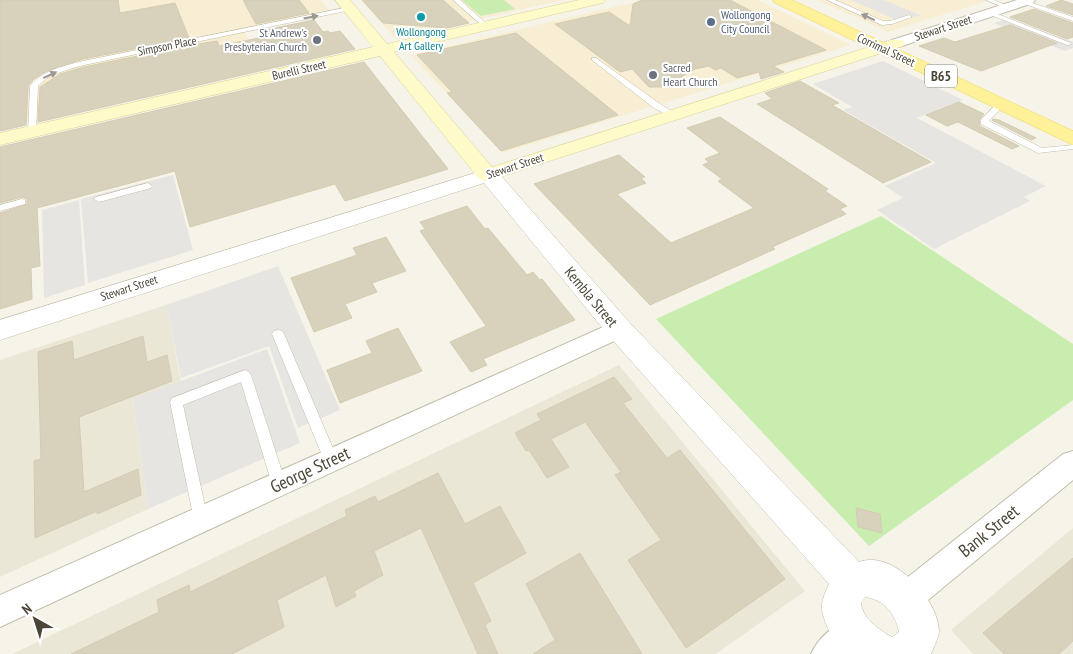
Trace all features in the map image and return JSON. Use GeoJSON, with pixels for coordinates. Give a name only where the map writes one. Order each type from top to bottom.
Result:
{"type":"FeatureCollection","features":[{"type":"Feature","properties":{"kind":"main road","name":"Burelli Street"},"geometry":{"type":"LineString","coordinates":[[0,139],[598,0]]}},
{"type":"Feature","properties":{"kind":"main road","name":"Corrimal Street"},"geometry":{"type":"LineString","coordinates":[[780,0],[1001,91],[1073,130]]}},
{"type":"Feature","properties":{"kind":"main road","name":"Corrimal Street"},"geometry":{"type":"LineString","coordinates":[[803,0],[1001,104],[1073,139]]}},
{"type":"Feature","properties":{"kind":"main road","name":"Kembla Street"},"geometry":{"type":"LineString","coordinates":[[345,5],[488,175]]}},
{"type":"Feature","properties":{"kind":"main road","name":"Stewart Street"},"geometry":{"type":"LineString","coordinates":[[488,175],[889,46]]}},
{"type":"Feature","properties":{"kind":"street","name":"Stewart Street"},"geometry":{"type":"LineString","coordinates":[[889,46],[990,6],[1007,7],[1026,1]]}},
{"type":"Feature","properties":{"kind":"street","name":"Stewart Street"},"geometry":{"type":"LineString","coordinates":[[0,330],[488,175]]}},
{"type":"Feature","properties":{"kind":"street","name":"Kembla Street"},"geometry":{"type":"LineString","coordinates":[[488,175],[619,329],[853,583]]}},
{"type":"Feature","properties":{"kind":"street","name":"George Street"},"geometry":{"type":"LineString","coordinates":[[0,611],[619,329]]}},
{"type":"Feature","properties":{"kind":"street","name":"Bank Street"},"geometry":{"type":"LineString","coordinates":[[905,599],[1073,463]]}},
{"type":"Feature","properties":{"kind":"street"},"geometry":{"type":"LineString","coordinates":[[862,579],[884,583],[905,599],[912,609],[919,631],[883,650],[846,622],[842,610],[843,599],[846,590],[853,583],[862,579]]}},
{"type":"Feature","properties":{"kind":"lane"},"geometry":{"type":"LineString","coordinates":[[456,0],[486,26]]}},
{"type":"Feature","properties":{"kind":"lane"},"geometry":{"type":"LineString","coordinates":[[830,0],[882,23],[890,23],[909,17]]}},
{"type":"Feature","properties":{"kind":"lane"},"geometry":{"type":"LineString","coordinates":[[1026,1],[1073,19]]}},
{"type":"Feature","properties":{"kind":"lane","name":"Simpson Place"},"geometry":{"type":"LineString","coordinates":[[32,132],[34,86],[41,79],[56,72],[83,63],[345,5]]}},
{"type":"Feature","properties":{"kind":"lane"},"geometry":{"type":"LineString","coordinates":[[990,6],[1069,44]]}},
{"type":"Feature","properties":{"kind":"lane"},"geometry":{"type":"LineString","coordinates":[[594,59],[657,106],[674,115]]}},
{"type":"Feature","properties":{"kind":"lane"},"geometry":{"type":"LineString","coordinates":[[1001,104],[984,122],[1041,151],[1073,147]]}},
{"type":"Feature","properties":{"kind":"lane"},"geometry":{"type":"LineString","coordinates":[[100,199],[148,186]]}},
{"type":"Feature","properties":{"kind":"lane"},"geometry":{"type":"LineString","coordinates":[[0,208],[22,202]]}},
{"type":"Feature","properties":{"kind":"lane"},"geometry":{"type":"LineString","coordinates":[[278,334],[331,460]]}},
{"type":"Feature","properties":{"kind":"lane"},"geometry":{"type":"LineString","coordinates":[[201,520],[176,402],[245,375],[279,484]]}},
{"type":"Feature","properties":{"kind":"shaded area"},"geometry":{"type":"Polygon","coordinates":[[[0,0],[321,0],[331,12],[243,30],[264,69],[0,128],[0,0]]]}},
{"type":"Feature","properties":{"kind":"shaded area"},"geometry":{"type":"Polygon","coordinates":[[[361,0],[564,0],[395,38],[361,0]]]}},
{"type":"Feature","properties":{"kind":"shaded area"},"geometry":{"type":"Polygon","coordinates":[[[643,0],[758,0],[851,45],[502,153],[411,55],[643,0]]]}},
{"type":"Feature","properties":{"kind":"shaded area"},"geometry":{"type":"Polygon","coordinates":[[[817,0],[990,0],[888,32],[817,0]]]}},
{"type":"Feature","properties":{"kind":"shaded area"},"geometry":{"type":"Polygon","coordinates":[[[851,0],[884,0],[922,16],[894,19],[851,0]]]}},
{"type":"Feature","properties":{"kind":"shaded area"},"geometry":{"type":"Polygon","coordinates":[[[1009,18],[1073,42],[1073,48],[1065,51],[994,23],[1009,18]]]}},
{"type":"Feature","properties":{"kind":"shaded area"},"geometry":{"type":"Polygon","coordinates":[[[883,61],[963,100],[917,118],[1046,186],[1024,197],[1030,201],[934,249],[877,210],[903,198],[885,186],[936,163],[843,110],[852,107],[813,84],[883,61]]]}},
{"type":"Feature","properties":{"kind":"shaded area"},"geometry":{"type":"Polygon","coordinates":[[[173,175],[193,250],[88,283],[81,199],[173,175]]]}},
{"type":"Feature","properties":{"kind":"shaded area"},"geometry":{"type":"Polygon","coordinates":[[[79,200],[85,285],[44,298],[42,210],[79,200]]]}},
{"type":"Feature","properties":{"kind":"shaded area"},"geometry":{"type":"Polygon","coordinates":[[[278,266],[340,410],[298,428],[269,346],[181,378],[166,305],[278,266]]]}},
{"type":"Feature","properties":{"kind":"shaded area"},"geometry":{"type":"Polygon","coordinates":[[[166,305],[181,382],[133,400],[148,509],[0,577],[0,360],[166,305]]]}},
{"type":"Feature","properties":{"kind":"shaded area"},"geometry":{"type":"Polygon","coordinates":[[[267,349],[300,443],[148,509],[133,399],[267,349]]]}},
{"type":"Feature","properties":{"kind":"shaded area"},"geometry":{"type":"Polygon","coordinates":[[[619,365],[805,591],[716,654],[12,654],[619,365]]]}},
{"type":"Feature","properties":{"kind":"shaded area"},"geometry":{"type":"Polygon","coordinates":[[[1073,528],[1073,654],[973,654],[951,630],[1073,528]]]}},
{"type":"Feature","properties":{"kind":"green space"},"geometry":{"type":"Polygon","coordinates":[[[462,0],[504,0],[515,9],[481,16],[462,0]]]}},
{"type":"Feature","properties":{"kind":"green space"},"geometry":{"type":"Polygon","coordinates":[[[881,216],[1073,344],[1073,400],[869,546],[656,319],[881,216]]]}},
{"type":"Feature","properties":{"kind":"building"},"geometry":{"type":"Polygon","coordinates":[[[0,0],[118,0],[120,13],[175,3],[189,38],[83,59],[47,71],[34,79],[28,86],[26,125],[0,131],[0,0]]]}},
{"type":"Feature","properties":{"kind":"building"},"geometry":{"type":"Polygon","coordinates":[[[243,0],[299,0],[309,13],[256,24],[243,0]]]}},
{"type":"Feature","properties":{"kind":"building","name":"Wollongong Art Gallery"},"geometry":{"type":"Polygon","coordinates":[[[362,0],[443,0],[469,23],[447,28],[383,23],[362,0]]]}},
{"type":"Feature","properties":{"kind":"building"},"geometry":{"type":"Polygon","coordinates":[[[642,0],[730,0],[826,50],[773,66],[784,72],[761,79],[759,72],[737,78],[721,68],[715,70],[709,66],[695,69],[664,87],[649,87],[632,69],[620,72],[555,24],[609,12],[630,26],[633,4],[642,0]]]}},
{"type":"Feature","properties":{"kind":"building"},"geometry":{"type":"Polygon","coordinates":[[[1061,0],[1073,4],[1073,15],[1046,6],[1061,0]]]}},
{"type":"Feature","properties":{"kind":"building"},"geometry":{"type":"Polygon","coordinates":[[[1034,9],[1073,23],[1073,37],[1067,39],[1010,17],[1034,9]]]}},
{"type":"Feature","properties":{"kind":"building"},"geometry":{"type":"Polygon","coordinates":[[[314,20],[323,32],[340,31],[355,49],[38,122],[40,87],[60,74],[84,67],[192,45],[217,41],[219,46],[264,37],[260,31],[314,20]]]}},
{"type":"Feature","properties":{"kind":"building"},"geometry":{"type":"Polygon","coordinates":[[[1010,25],[1057,43],[981,71],[919,46],[944,38],[955,42],[1010,25]]]}},
{"type":"Feature","properties":{"kind":"building"},"geometry":{"type":"Polygon","coordinates":[[[516,33],[618,115],[501,151],[447,93],[452,92],[417,55],[516,33]]]}},
{"type":"Feature","properties":{"kind":"building"},"geometry":{"type":"Polygon","coordinates":[[[364,62],[448,169],[345,201],[335,184],[190,227],[175,171],[37,208],[40,266],[31,268],[32,299],[0,309],[0,213],[27,204],[27,199],[22,197],[0,203],[0,147],[364,62]]]}},
{"type":"Feature","properties":{"kind":"building"},"geometry":{"type":"Polygon","coordinates":[[[800,81],[839,103],[832,105],[931,162],[883,183],[757,104],[772,99],[765,93],[800,81]]]}},
{"type":"Feature","properties":{"kind":"building"},"geometry":{"type":"Polygon","coordinates":[[[959,102],[984,114],[979,120],[980,126],[1019,146],[1012,149],[958,122],[947,126],[926,115],[959,102]]]}},
{"type":"Feature","properties":{"kind":"building"},"geometry":{"type":"Polygon","coordinates":[[[720,117],[828,189],[825,191],[847,206],[840,209],[846,214],[772,247],[775,249],[650,305],[534,184],[619,155],[645,177],[641,178],[646,183],[617,194],[671,243],[754,208],[718,181],[722,179],[703,165],[709,162],[705,159],[720,153],[687,128],[720,117]]]}},
{"type":"Feature","properties":{"kind":"building"},"geometry":{"type":"Polygon","coordinates":[[[993,119],[999,120],[1036,138],[1031,140],[993,119]]]}},
{"type":"Feature","properties":{"kind":"building"},"geometry":{"type":"Polygon","coordinates":[[[467,206],[485,229],[488,228],[527,275],[533,272],[540,280],[542,279],[575,320],[483,359],[487,365],[471,372],[450,342],[486,326],[420,231],[425,229],[420,222],[467,206]]]}},
{"type":"Feature","properties":{"kind":"building"},"geometry":{"type":"Polygon","coordinates":[[[386,237],[406,271],[372,283],[377,292],[345,304],[352,318],[314,332],[291,278],[357,255],[353,248],[386,237]]]}},
{"type":"Feature","properties":{"kind":"building"},"geometry":{"type":"Polygon","coordinates":[[[398,328],[422,371],[340,403],[327,370],[372,353],[366,341],[398,328]]]}},
{"type":"Feature","properties":{"kind":"building"},"geometry":{"type":"Polygon","coordinates":[[[143,336],[147,362],[167,355],[172,381],[79,417],[84,492],[138,469],[141,495],[97,514],[97,511],[35,538],[34,461],[41,459],[38,352],[72,341],[74,360],[143,336]]]}},
{"type":"Feature","properties":{"kind":"building"},"geometry":{"type":"Polygon","coordinates":[[[614,377],[632,399],[623,403],[667,458],[680,450],[785,579],[686,648],[628,560],[661,540],[615,475],[621,472],[585,422],[551,439],[569,467],[547,478],[529,450],[526,451],[515,433],[541,420],[537,414],[614,377]]]}},
{"type":"Feature","properties":{"kind":"building"},"geometry":{"type":"Polygon","coordinates":[[[438,473],[465,524],[500,506],[526,553],[473,583],[491,621],[485,625],[498,654],[478,654],[421,528],[374,551],[383,575],[354,591],[356,596],[336,607],[326,575],[277,600],[284,627],[232,654],[71,654],[159,612],[157,600],[189,585],[190,592],[347,516],[345,510],[375,496],[378,502],[438,473]]]}},
{"type":"Feature","properties":{"kind":"building"},"geometry":{"type":"Polygon","coordinates":[[[856,508],[880,514],[882,533],[858,527],[856,508]]]}},
{"type":"Feature","properties":{"kind":"building"},"geometry":{"type":"Polygon","coordinates":[[[580,553],[642,654],[533,654],[555,640],[526,584],[580,553]]]}},
{"type":"Feature","properties":{"kind":"building"},"geometry":{"type":"Polygon","coordinates":[[[1073,558],[1073,641],[1059,654],[1004,654],[983,633],[1073,558]]]}},
{"type":"Feature","properties":{"kind":"place","name":"Wollongong Art Gallery"},"geometry":{"type":"Point","coordinates":[421,17]}},
{"type":"Feature","properties":{"kind":"place","name":"Wollongong City Council"},"geometry":{"type":"Point","coordinates":[711,22]}},
{"type":"Feature","properties":{"kind":"place","name":"St Andrew's Presbyterian Church"},"geometry":{"type":"Point","coordinates":[317,40]}},
{"type":"Feature","properties":{"kind":"place","name":"Sacred Heart Church"},"geometry":{"type":"Point","coordinates":[653,75]}}]}
